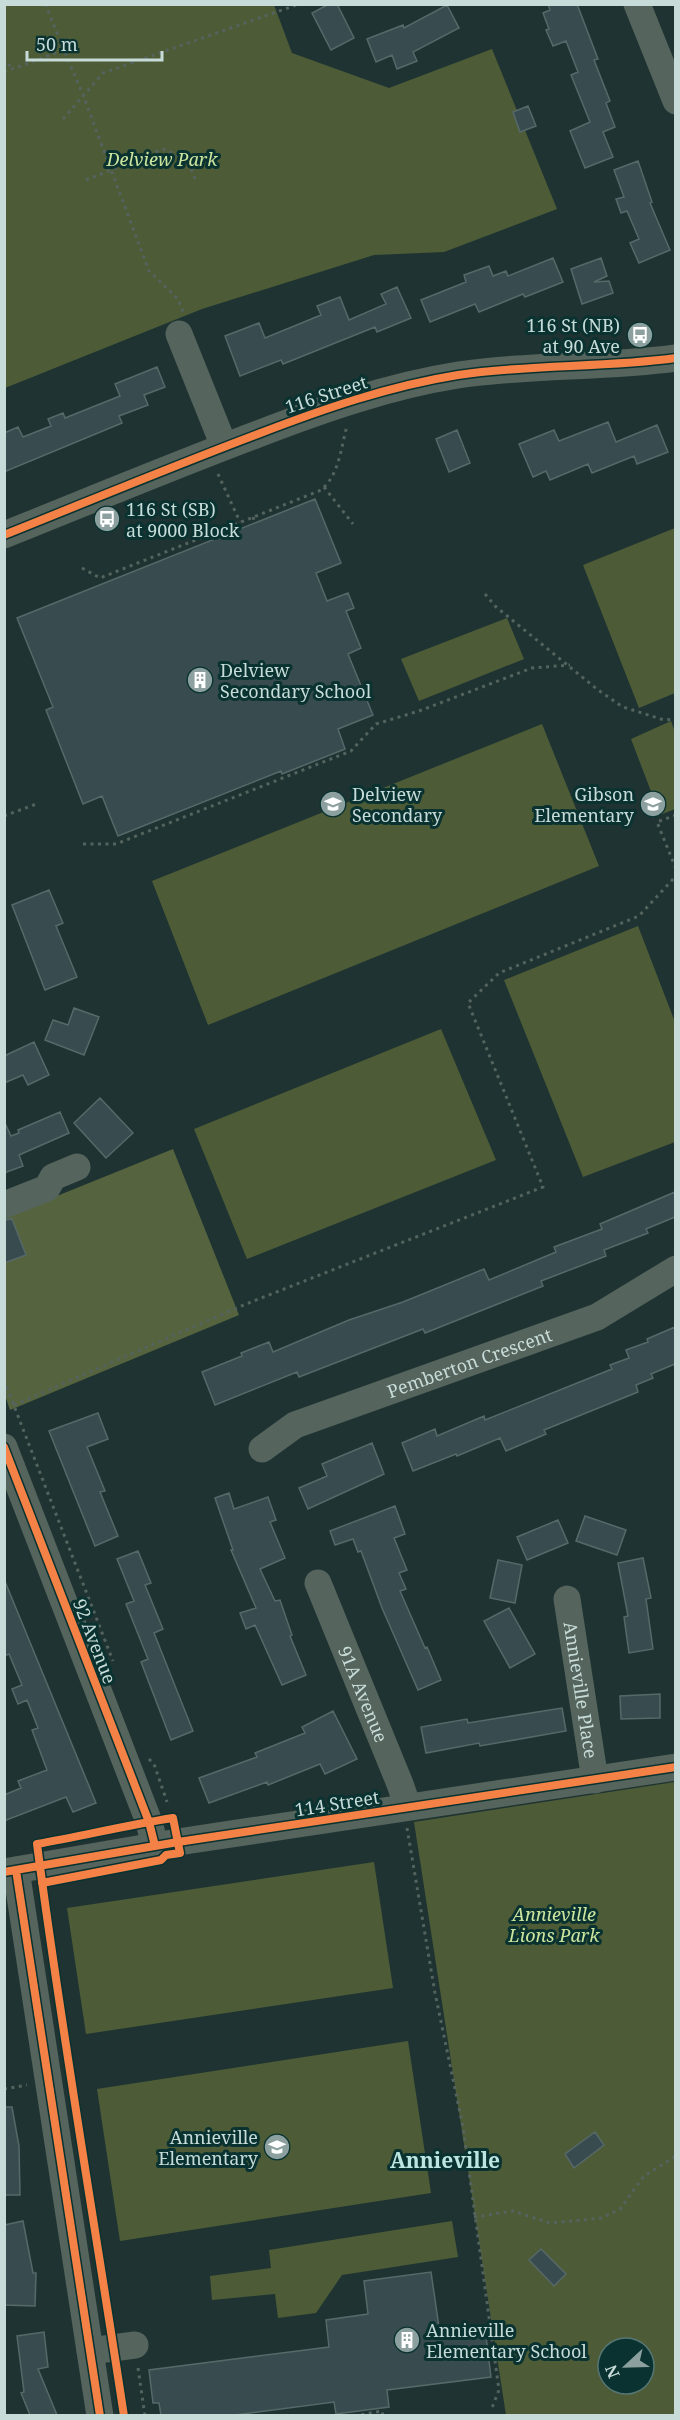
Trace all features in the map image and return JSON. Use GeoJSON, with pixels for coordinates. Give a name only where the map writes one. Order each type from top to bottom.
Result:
{"type":"FeatureCollection","features":[{"type":"Feature","properties":{"kind":"street"},"geometry":{"type":"LineString","coordinates":[[640,5],[675,101]]}},
{"type":"Feature","properties":{"kind":"street"},"geometry":{"type":"LineString","coordinates":[[182,324],[224,446]]}},
{"type":"Feature","properties":{"kind":"street","name":"116 Street"},"geometry":{"type":"LineString","coordinates":[[4,535],[224,446],[330,406],[389,389],[457,375],[519,368],[675,358]]}},
{"type":"Feature","properties":{"kind":"street"},"geometry":{"type":"LineString","coordinates":[[4,1205],[47,1188],[53,1177],[77,1167]]}},
{"type":"Feature","properties":{"kind":"street","name":"Pemberton Crescent"},"geometry":{"type":"LineString","coordinates":[[262,1449],[295,1425],[597,1317],[675,1269]]}},
{"type":"Feature","properties":{"kind":"street","name":"92 Avenue"},"geometry":{"type":"LineString","coordinates":[[4,1447],[149,1822],[155,1846]]}},
{"type":"Feature","properties":{"kind":"street","name":"91A Avenue"},"geometry":{"type":"LineString","coordinates":[[318,1583],[400,1784],[407,1815]]}},
{"type":"Feature","properties":{"kind":"street","name":"Annieville Place"},"geometry":{"type":"LineString","coordinates":[[567,1599],[595,1780]]}},
{"type":"Feature","properties":{"kind":"street","name":"114 Street"},"geometry":{"type":"LineString","coordinates":[[10,1871],[155,1846],[407,1815],[675,1767]]}},
{"type":"Feature","properties":{"kind":"street"},"geometry":{"type":"LineString","coordinates":[[10,1871],[100,2415]]}},
{"type":"Feature","properties":{"kind":"street"},"geometry":{"type":"LineString","coordinates":[[90,2351],[135,2345]]}},
{"type":"Feature","properties":{"kind":"path"},"geometry":{"type":"LineString","coordinates":[[45,4],[83,95],[149,271],[178,298],[182,324]]}},
{"type":"Feature","properties":{"kind":"path"},"geometry":{"type":"LineString","coordinates":[[63,119],[103,73],[299,4]]}},
{"type":"Feature","properties":{"kind":"path"},"geometry":{"type":"LineString","coordinates":[[4,72],[64,50]]}},
{"type":"Feature","properties":{"kind":"path"},"geometry":{"type":"LineString","coordinates":[[4,58],[12,69]]}},
{"type":"Feature","properties":{"kind":"path"},"geometry":{"type":"LineString","coordinates":[[86,180],[163,149],[188,160],[195,179]]}},
{"type":"Feature","properties":{"kind":"path"},"geometry":{"type":"LineString","coordinates":[[82,567],[100,578],[324,487],[334,474],[347,425]]}},
{"type":"Feature","properties":{"kind":"path"},"geometry":{"type":"LineString","coordinates":[[218,474],[240,522]]}},
{"type":"Feature","properties":{"kind":"path"},"geometry":{"type":"LineString","coordinates":[[324,487],[353,524]]}},
{"type":"Feature","properties":{"kind":"path"},"geometry":{"type":"LineString","coordinates":[[253,517],[255,523]]}},
{"type":"Feature","properties":{"kind":"path"},"geometry":{"type":"LineString","coordinates":[[485,594],[495,606],[570,665],[597,690],[623,707],[664,720],[674,720],[675,726]]}},
{"type":"Feature","properties":{"kind":"path"},"geometry":{"type":"LineString","coordinates":[[83,843],[116,844],[351,752],[376,724],[419,711],[532,668],[570,665]]}},
{"type":"Feature","properties":{"kind":"path"},"geometry":{"type":"LineString","coordinates":[[4,816],[39,803]]}},
{"type":"Feature","properties":{"kind":"path"},"geometry":{"type":"LineString","coordinates":[[675,815],[657,822],[675,869]]}},
{"type":"Feature","properties":{"kind":"path"},"geometry":{"type":"LineString","coordinates":[[4,1380],[14,1405],[246,1304],[543,1187],[468,1004],[499,973],[639,916],[675,876]]}},
{"type":"Feature","properties":{"kind":"path"},"geometry":{"type":"LineString","coordinates":[[407,1815],[435,1993],[463,2127],[499,2390],[492,2408]]}},
{"type":"Feature","properties":{"kind":"path"},"geometry":{"type":"LineString","coordinates":[[4,2089],[32,2085]]}},
{"type":"Feature","properties":{"kind":"path"},"geometry":{"type":"LineString","coordinates":[[474,2217],[513,2211],[550,2223],[602,2218],[620,2209],[644,2176],[675,2156]]}},
{"type":"Feature","properties":{"kind":"path"},"geometry":{"type":"LineString","coordinates":[[135,2345],[145,2415]]}},
{"type":"Feature","properties":{"kind":"path"},"geometry":{"type":"LineString","coordinates":[[354,2415],[376,2412],[382,2412],[382,2415]]}},
{"type":"Feature","properties":{"kind":"green space","name":"Delview Park"},"geometry":{"type":"Polygon","coordinates":[[[4,5],[274,5],[292,53],[389,88],[492,49],[557,209],[444,252],[374,255],[202,309],[5,388],[4,5]]]}},
{"type":"Feature","properties":{"kind":"green space"},"geometry":{"type":"Polygon","coordinates":[[[675,528],[675,693],[639,708],[583,565],[675,528]]]}},
{"type":"Feature","properties":{"kind":"green space"},"geometry":{"type":"Polygon","coordinates":[[[507,618],[524,659],[419,701],[401,659],[507,618]]]}},
{"type":"Feature","properties":{"kind":"green space"},"geometry":{"type":"Polygon","coordinates":[[[671,721],[675,732],[675,809],[660,815],[631,739],[671,721]]]}},
{"type":"Feature","properties":{"kind":"green space"},"geometry":{"type":"Polygon","coordinates":[[[542,724],[599,866],[208,1025],[152,881],[542,724]]]}},
{"type":"Feature","properties":{"kind":"green space"},"geometry":{"type":"Polygon","coordinates":[[[638,926],[675,1022],[675,1142],[583,1177],[504,980],[638,926]]]}},
{"type":"Feature","properties":{"kind":"green space"},"geometry":{"type":"Polygon","coordinates":[[[441,1029],[496,1160],[247,1259],[194,1129],[441,1029]]]}},
{"type":"Feature","properties":{"kind":"green space"},"geometry":{"type":"Polygon","coordinates":[[[173,1149],[239,1315],[10,1410],[5,1395],[5,1217],[173,1149]]]}},
{"type":"Feature","properties":{"kind":"green space","name":"Annieville Lions Park"},"geometry":{"type":"Polygon","coordinates":[[[675,1782],[675,2415],[506,2415],[414,1822],[675,1782]]]}},
{"type":"Feature","properties":{"kind":"green space"},"geometry":{"type":"Polygon","coordinates":[[[374,1862],[393,1988],[86,2034],[67,1908],[374,1862]]]}},
{"type":"Feature","properties":{"kind":"green space"},"geometry":{"type":"Polygon","coordinates":[[[408,2041],[431,2193],[120,2241],[97,2089],[408,2041]]]}},
{"type":"Feature","properties":{"kind":"green space"},"geometry":{"type":"Polygon","coordinates":[[[452,2221],[458,2257],[342,2275],[316,2313],[278,2318],[275,2294],[212,2300],[210,2276],[271,2268],[269,2250],[452,2221]]]}},
{"type":"Feature","properties":{"kind":"building"},"geometry":{"type":"Polygon","coordinates":[[[329,4],[337,4],[354,38],[331,50],[312,13],[329,4]]]}},
{"type":"Feature","properties":{"kind":"building"},"geometry":{"type":"Polygon","coordinates":[[[548,4],[577,4],[598,59],[594,60],[610,101],[606,103],[615,127],[603,132],[613,157],[585,168],[570,131],[590,122],[571,75],[578,72],[566,41],[553,46],[546,30],[549,29],[543,13],[550,10],[548,4]]]}},
{"type":"Feature","properties":{"kind":"building"},"geometry":{"type":"Polygon","coordinates":[[[447,5],[459,28],[413,52],[417,61],[397,69],[392,55],[376,62],[367,39],[403,25],[404,28],[447,5]]]}},
{"type":"Feature","properties":{"kind":"building"},"geometry":{"type":"Polygon","coordinates":[[[528,106],[536,126],[520,132],[513,112],[528,106]]]}},
{"type":"Feature","properties":{"kind":"building"},"geometry":{"type":"Polygon","coordinates":[[[638,161],[652,202],[650,203],[670,250],[639,263],[630,243],[639,239],[627,211],[621,213],[616,199],[624,197],[614,170],[638,161]]]}},
{"type":"Feature","properties":{"kind":"building"},"geometry":{"type":"Polygon","coordinates":[[[553,258],[563,282],[525,297],[523,294],[479,312],[475,304],[430,322],[421,300],[466,282],[464,275],[489,266],[493,276],[506,271],[508,276],[553,258]]]}},
{"type":"Feature","properties":{"kind":"building"},"geometry":{"type":"Polygon","coordinates":[[[601,258],[607,276],[594,282],[609,281],[613,293],[582,304],[571,269],[601,258]]]}},
{"type":"Feature","properties":{"kind":"building"},"geometry":{"type":"Polygon","coordinates":[[[397,287],[411,318],[377,332],[375,327],[283,364],[281,360],[240,376],[225,336],[259,323],[265,338],[321,315],[317,306],[340,297],[349,320],[386,304],[381,294],[397,287]]]}},
{"type":"Feature","properties":{"kind":"building"},"geometry":{"type":"Polygon","coordinates":[[[157,367],[165,387],[144,395],[148,405],[119,416],[122,423],[4,472],[4,433],[18,427],[23,437],[51,426],[48,419],[63,413],[65,418],[120,396],[115,384],[157,367]]]}},
{"type":"Feature","properties":{"kind":"building"},"geometry":{"type":"Polygon","coordinates":[[[608,422],[616,442],[657,425],[668,452],[637,464],[634,456],[592,473],[588,464],[550,480],[546,471],[533,477],[519,444],[554,430],[559,441],[608,422]]]}},
{"type":"Feature","properties":{"kind":"building"},"geometry":{"type":"Polygon","coordinates":[[[457,430],[470,463],[449,472],[436,439],[457,430]]]}},
{"type":"Feature","properties":{"kind":"building","name":"Delview Secondary School"},"geometry":{"type":"Polygon","coordinates":[[[315,499],[341,563],[316,573],[327,601],[348,593],[354,608],[346,611],[361,648],[348,654],[373,715],[338,729],[345,749],[282,774],[281,771],[118,836],[102,796],[83,804],[46,710],[53,707],[17,618],[315,499]]]}},
{"type":"Feature","properties":{"kind":"building"},"geometry":{"type":"Polygon","coordinates":[[[49,890],[63,923],[56,926],[77,977],[45,990],[12,905],[49,890]]]}},
{"type":"Feature","properties":{"kind":"building"},"geometry":{"type":"Polygon","coordinates":[[[74,1008],[99,1017],[84,1055],[45,1040],[53,1020],[68,1025],[74,1008]]]}},
{"type":"Feature","properties":{"kind":"building"},"geometry":{"type":"Polygon","coordinates":[[[34,1042],[49,1075],[28,1085],[23,1075],[4,1083],[4,1056],[34,1042]]]}},
{"type":"Feature","properties":{"kind":"building"},"geometry":{"type":"Polygon","coordinates":[[[100,1098],[133,1133],[106,1158],[74,1123],[100,1098]]]}},
{"type":"Feature","properties":{"kind":"building"},"geometry":{"type":"Polygon","coordinates":[[[60,1112],[69,1133],[19,1155],[23,1166],[4,1173],[4,1121],[11,1136],[19,1133],[18,1130],[60,1112]]]}},
{"type":"Feature","properties":{"kind":"building"},"geometry":{"type":"Polygon","coordinates":[[[675,1192],[675,1217],[646,1229],[648,1233],[604,1250],[606,1256],[541,1281],[543,1286],[425,1333],[423,1329],[299,1377],[297,1372],[215,1405],[202,1372],[242,1356],[241,1353],[269,1342],[273,1352],[349,1320],[403,1302],[484,1269],[489,1280],[556,1252],[554,1247],[602,1229],[600,1224],[675,1192]]]}},
{"type":"Feature","properties":{"kind":"building"},"geometry":{"type":"Polygon","coordinates":[[[12,1219],[26,1255],[4,1263],[4,1220],[12,1219]]]}},
{"type":"Feature","properties":{"kind":"building"},"geometry":{"type":"Polygon","coordinates":[[[675,1327],[675,1364],[651,1374],[653,1378],[636,1385],[638,1392],[544,1430],[546,1434],[506,1451],[500,1438],[413,1471],[402,1443],[435,1429],[437,1436],[484,1416],[485,1420],[612,1369],[610,1365],[629,1358],[626,1350],[648,1342],[647,1339],[675,1327]]]}},
{"type":"Feature","properties":{"kind":"building"},"geometry":{"type":"Polygon","coordinates":[[[98,1413],[108,1439],[87,1447],[105,1491],[100,1492],[118,1536],[95,1546],[49,1431],[98,1413]]]}},
{"type":"Feature","properties":{"kind":"building"},"geometry":{"type":"Polygon","coordinates":[[[372,1443],[384,1474],[308,1509],[299,1488],[327,1476],[322,1464],[372,1443]]]}},
{"type":"Feature","properties":{"kind":"building"},"geometry":{"type":"Polygon","coordinates":[[[229,1493],[234,1509],[268,1497],[276,1520],[270,1522],[285,1558],[260,1569],[275,1601],[280,1600],[292,1635],[290,1636],[306,1675],[282,1685],[255,1625],[246,1629],[240,1613],[256,1608],[231,1550],[233,1550],[215,1498],[229,1493]]]}},
{"type":"Feature","properties":{"kind":"building"},"geometry":{"type":"Polygon","coordinates":[[[395,1506],[405,1534],[394,1538],[407,1570],[399,1573],[406,1589],[400,1591],[441,1680],[418,1690],[382,1608],[361,1551],[358,1552],[353,1539],[335,1545],[330,1531],[395,1506]]]}},
{"type":"Feature","properties":{"kind":"building"},"geometry":{"type":"Polygon","coordinates":[[[585,1516],[626,1530],[617,1555],[576,1541],[585,1516]]]}},
{"type":"Feature","properties":{"kind":"building"},"geometry":{"type":"Polygon","coordinates":[[[558,1520],[568,1543],[527,1560],[517,1537],[558,1520]]]}},
{"type":"Feature","properties":{"kind":"building"},"geometry":{"type":"Polygon","coordinates":[[[138,1551],[151,1583],[145,1585],[163,1629],[154,1633],[193,1731],[171,1740],[141,1662],[148,1659],[126,1604],[134,1601],[117,1559],[138,1551]]]}},
{"type":"Feature","properties":{"kind":"building"},"geometry":{"type":"Polygon","coordinates":[[[643,1558],[651,1598],[646,1599],[653,1649],[629,1653],[624,1617],[628,1616],[618,1563],[643,1558]]]}},
{"type":"Feature","properties":{"kind":"building"},"geometry":{"type":"Polygon","coordinates":[[[498,1560],[522,1565],[515,1603],[490,1598],[498,1560]]]}},
{"type":"Feature","properties":{"kind":"building"},"geometry":{"type":"Polygon","coordinates":[[[4,1579],[96,1803],[73,1812],[66,1797],[4,1821],[4,1795],[21,1788],[18,1781],[47,1770],[32,1730],[38,1728],[27,1700],[18,1704],[12,1689],[22,1685],[9,1654],[4,1656],[4,1579]]]}},
{"type":"Feature","properties":{"kind":"building"},"geometry":{"type":"Polygon","coordinates":[[[509,1608],[535,1654],[510,1668],[484,1621],[509,1608]]]}},
{"type":"Feature","properties":{"kind":"building"},"geometry":{"type":"Polygon","coordinates":[[[660,1694],[660,1718],[621,1719],[620,1696],[660,1694]]]}},
{"type":"Feature","properties":{"kind":"building"},"geometry":{"type":"Polygon","coordinates":[[[562,1708],[566,1731],[426,1753],[421,1727],[467,1719],[468,1723],[562,1708]]]}},
{"type":"Feature","properties":{"kind":"building"},"geometry":{"type":"Polygon","coordinates":[[[333,1711],[357,1759],[325,1774],[320,1764],[268,1785],[267,1782],[209,1803],[199,1778],[257,1757],[255,1753],[305,1733],[302,1727],[333,1711]]]}},
{"type":"Feature","properties":{"kind":"building"},"geometry":{"type":"Polygon","coordinates":[[[4,2107],[12,2107],[19,2146],[20,2195],[4,2195],[4,2107]]]}},
{"type":"Feature","properties":{"kind":"building"},"geometry":{"type":"Polygon","coordinates":[[[595,2132],[604,2145],[574,2168],[565,2154],[595,2132]]]}},
{"type":"Feature","properties":{"kind":"building"},"geometry":{"type":"Polygon","coordinates":[[[23,2221],[33,2273],[36,2273],[35,2306],[4,2305],[4,2225],[23,2221]]]}},
{"type":"Feature","properties":{"kind":"building"},"geometry":{"type":"Polygon","coordinates":[[[541,2249],[566,2274],[554,2286],[529,2260],[541,2249]]]}},
{"type":"Feature","properties":{"kind":"building","name":"Annieville Elementary School"},"geometry":{"type":"Polygon","coordinates":[[[431,2272],[440,2334],[485,2328],[491,2377],[387,2390],[389,2407],[336,2414],[334,2402],[235,2415],[161,2415],[159,2403],[153,2403],[149,2370],[329,2347],[326,2320],[368,2314],[364,2281],[431,2272]]]}},
{"type":"Feature","properties":{"kind":"building"},"geometry":{"type":"Polygon","coordinates":[[[44,2332],[48,2367],[38,2369],[57,2415],[30,2415],[21,2393],[24,2392],[17,2336],[44,2332]]]}},
{"type":"Feature","properties":{"kind":"cycle path"},"geometry":{"type":"LineString","coordinates":[[4,535],[282,425],[332,407],[407,385],[485,372],[676,358]]}},
{"type":"Feature","properties":{"kind":"cycle path"},"geometry":{"type":"LineString","coordinates":[[4,1447],[149,1822],[155,1846]]}},
{"type":"Feature","properties":{"kind":"cycle path"},"geometry":{"type":"LineString","coordinates":[[4,1872],[178,1842],[676,1767]]}},
{"type":"Feature","properties":{"kind":"cycle path"},"geometry":{"type":"LineString","coordinates":[[42,1883],[161,1860],[166,1855],[180,1853],[173,1818],[37,1844],[47,1916],[68,2059],[124,2416]]}},
{"type":"Feature","properties":{"kind":"cycle path"},"geometry":{"type":"LineString","coordinates":[[16,1870],[100,2416]]}},
{"type":"Feature","properties":{"kind":"place","name":"116 St (NB) at 90 Ave"},"geometry":{"type":"Point","coordinates":[640,335]}},
{"type":"Feature","properties":{"kind":"place","name":"116 St (SB) at 9000 Block"},"geometry":{"type":"Point","coordinates":[107,519]}},
{"type":"Feature","properties":{"kind":"place","name":"Delview Secondary School"},"geometry":{"type":"Point","coordinates":[200,680]}},
{"type":"Feature","properties":{"kind":"place","name":"Delview Secondary"},"geometry":{"type":"Point","coordinates":[333,804]}},
{"type":"Feature","properties":{"kind":"place","name":"Gibson Elementary"},"geometry":{"type":"Point","coordinates":[653,804]}},
{"type":"Feature","properties":{"kind":"place","name":"Annieville Elementary"},"geometry":{"type":"Point","coordinates":[277,2147]}},
{"type":"Feature","properties":{"kind":"place","name":"Annieville Elementary School"},"geometry":{"type":"Point","coordinates":[407,2340]}},
{"type":"Feature","properties":{"kind":"district","name":"Annieville"},"geometry":{"type":"Point","coordinates":[445,2160]}}]}
